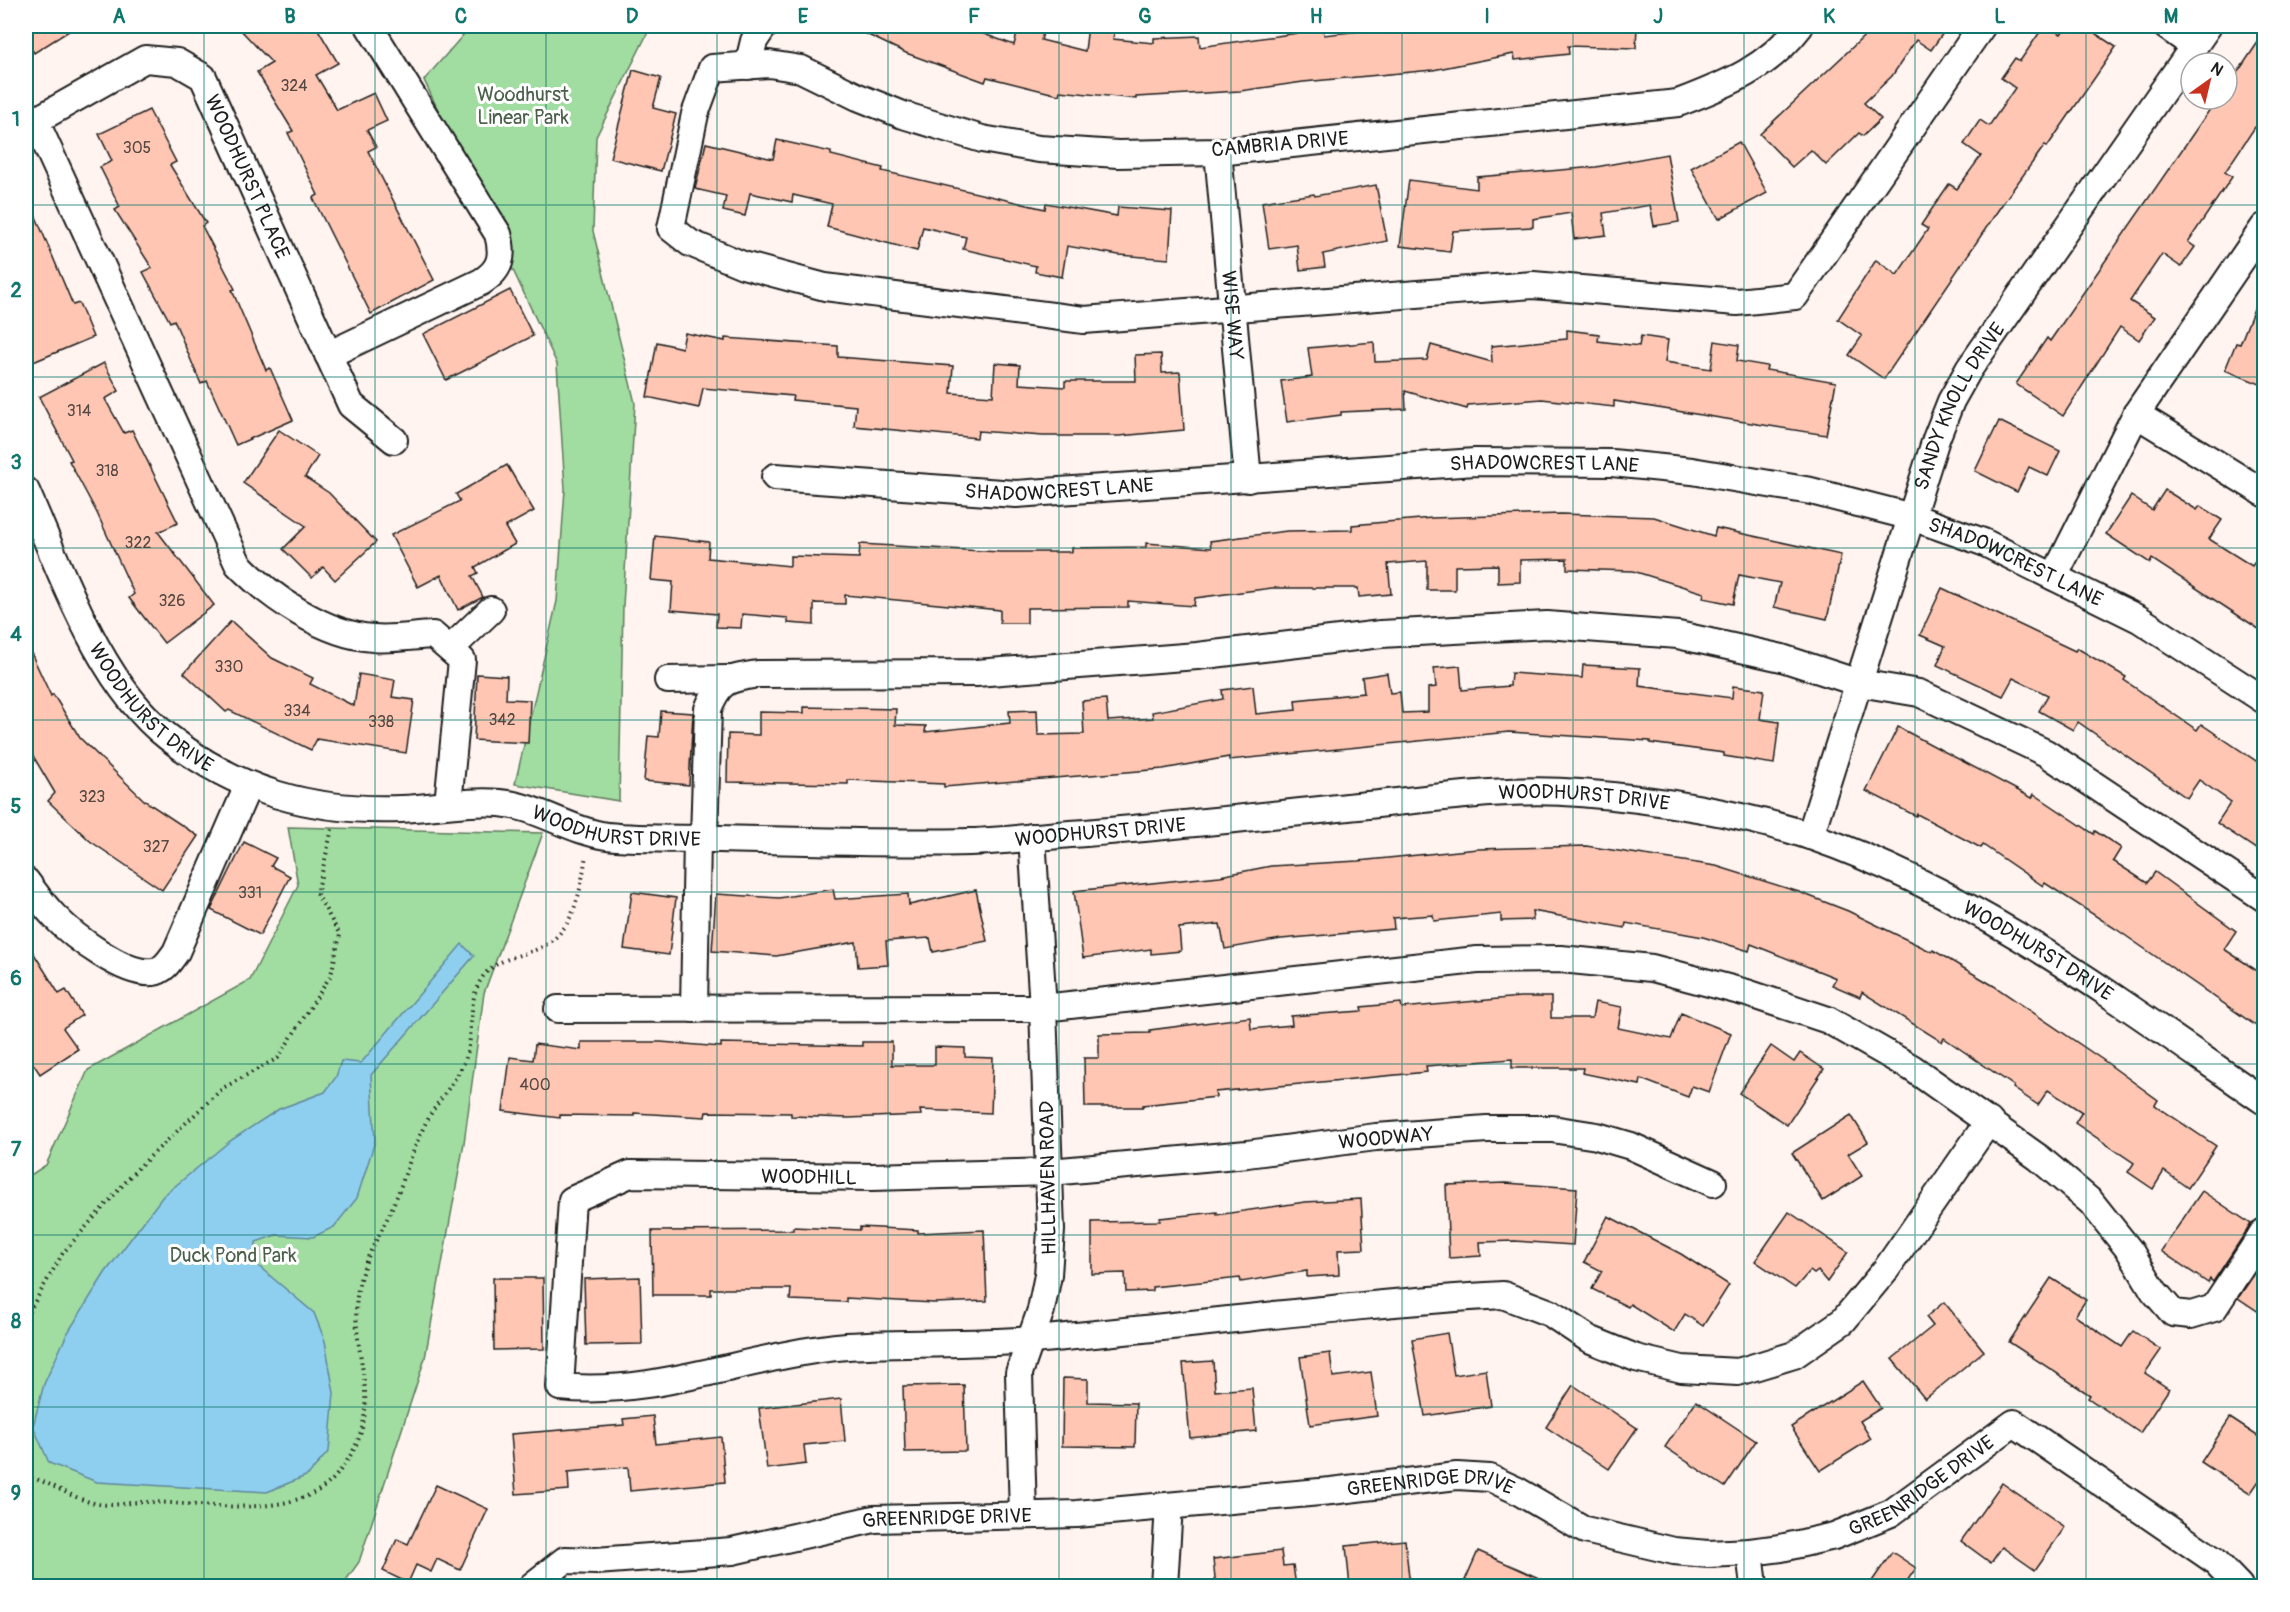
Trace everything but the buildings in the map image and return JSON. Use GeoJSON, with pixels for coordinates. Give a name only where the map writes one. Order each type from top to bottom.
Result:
{"type":"FeatureCollection","features":[{"type":"Feature","properties":{"kind":"street"},"geometry":{"type":"LineString","coordinates":[[328,355],[481,282],[491,276],[500,263],[503,252],[498,234],[369,26]]}},
{"type":"Feature","properties":{"kind":"street"},"geometry":{"type":"LineString","coordinates":[[748,66],[754,41],[764,26]]}},
{"type":"Feature","properties":{"kind":"street","name":"CAMBRIA DRIVE"},"geometry":{"type":"LineString","coordinates":[[1232,307],[1084,320],[825,287],[743,265],[690,243],[672,228],[694,114],[712,68],[769,64],[801,69],[903,116],[982,139],[1039,149],[1118,153],[1218,152],[1678,103],[1743,77],[1788,41],[1800,26]]}},
{"type":"Feature","properties":{"kind":"street"},"geometry":{"type":"LineString","coordinates":[[1232,307],[1533,285],[1737,302],[1795,296],[1983,26]]}},
{"type":"Feature","properties":{"kind":"street"},"geometry":{"type":"LineString","coordinates":[[2166,26],[2201,36]]}},
{"type":"Feature","properties":{"kind":"street","name":"SANDY KNOLL DRIVE"},"geometry":{"type":"LineString","coordinates":[[1810,836],[1936,439],[1951,401],[1969,369],[2201,36]]}},
{"type":"Feature","properties":{"kind":"street","name":"WOODHURST PLACE"},"geometry":{"type":"LineString","coordinates":[[30,123],[145,59],[177,62],[203,77],[351,405],[394,440]]}},
{"type":"Feature","properties":{"kind":"street"},"geometry":{"type":"LineString","coordinates":[[30,123],[238,564],[281,602],[323,625],[372,638],[433,635],[462,660],[448,804]]}},
{"type":"Feature","properties":{"kind":"street","name":"WISE WAY"},"geometry":{"type":"LineString","coordinates":[[1218,152],[1248,479]]}},
{"type":"Feature","properties":{"kind":"street"},"geometry":{"type":"LineString","coordinates":[[2054,577],[2136,414],[2265,226]]}},
{"type":"Feature","properties":{"kind":"street"},"geometry":{"type":"LineString","coordinates":[[2136,414],[2265,493]]}},
{"type":"Feature","properties":{"kind":"street","name":"SHADOWCREST LANE"},"geometry":{"type":"LineString","coordinates":[[776,477],[1016,494],[1475,462],[1612,463],[1692,471],[1811,491],[1912,517],[1983,542],[2139,619],[2265,700]]}},
{"type":"Feature","properties":{"kind":"street","name":"WOODHURST DRIVE"},"geometry":{"type":"LineString","coordinates":[[26,491],[105,665],[162,734],[214,769],[248,786],[316,805],[402,809],[471,801],[510,803],[572,827],[605,836],[974,842],[1137,829],[1468,794],[1576,792],[1670,805],[1749,820],[1810,836],[1870,860],[1951,898],[2099,988],[2265,1101]]}},
{"type":"Feature","properties":{"kind":"street"},"geometry":{"type":"LineString","coordinates":[[450,649],[491,610]]}},
{"type":"Feature","properties":{"kind":"street"},"geometry":{"type":"LineString","coordinates":[[668,680],[728,679],[758,674],[976,673],[1197,656],[1381,634],[1547,626],[1678,635],[1782,658],[1859,682],[1919,693],[2046,753],[2265,898]]}},
{"type":"Feature","properties":{"kind":"street"},"geometry":{"type":"LineString","coordinates":[[694,1009],[700,838],[708,708],[715,691],[728,679]]}},
{"type":"Feature","properties":{"kind":"street"},"geometry":{"type":"LineString","coordinates":[[26,881],[56,918],[99,953],[135,971],[154,972],[167,965],[176,951],[248,786]]}},
{"type":"Feature","properties":{"kind":"street","name":"HILLHAVEN ROAD"},"geometry":{"type":"LineString","coordinates":[[1023,1515],[1019,1372],[1048,1275],[1050,1172],[1043,1008],[1032,837]]}},
{"type":"Feature","properties":{"kind":"street"},"geometry":{"type":"LineString","coordinates":[[558,1009],[1043,1008],[1477,960],[1561,959],[1653,968],[1746,993],[1827,1020],[1912,1068],[2039,1158],[2091,1202],[2130,1251],[2154,1291],[2173,1313],[2192,1315],[2214,1308],[2265,1232]]}},
{"type":"Feature","properties":{"kind":"street"},"geometry":{"type":"LineString","coordinates":[[1030,1340],[1441,1298],[1503,1295],[1551,1313],[1589,1339],[1636,1358],[1682,1369],[1738,1372],[1794,1355],[1843,1322],[1887,1268],[1989,1121]]}},
{"type":"Feature","properties":{"kind":"street","name":"WOODWAY"},"geometry":{"type":"LineString","coordinates":[[1050,1172],[1247,1154],[1376,1137],[1487,1129],[1552,1129],[1597,1136],[1631,1146],[1713,1183]]}},
{"type":"Feature","properties":{"kind":"street","name":"WOODHILL"},"geometry":{"type":"LineString","coordinates":[[1030,1340],[846,1346],[762,1360],[695,1376],[625,1387],[583,1389],[560,1387],[572,1200],[630,1174],[872,1177],[1050,1172]]}},
{"type":"Feature","properties":{"kind":"street","name":"GREENRIDGE DRIVE"},"geometry":{"type":"LineString","coordinates":[[532,1587],[565,1560],[596,1561],[732,1551],[874,1519],[1023,1515],[1169,1506],[1331,1491],[1457,1476],[1490,1478],[1516,1490],[1585,1530],[1674,1551],[1708,1554],[1750,1552],[1834,1536],[1891,1513],[2014,1423],[2214,1560],[2240,1587]]}},
{"type":"Feature","properties":{"kind":"street"},"geometry":{"type":"LineString","coordinates":[[1164,1587],[1169,1506]]}},
{"type":"Feature","properties":{"kind":"street"},"geometry":{"type":"LineString","coordinates":[[1750,1552],[1754,1587]]}},
{"type":"Feature","properties":{"kind":"path"},"geometry":{"type":"LineString","coordinates":[[26,1317],[63,1253],[137,1169],[223,1088],[278,1058],[331,975],[340,935],[316,894],[338,806]]}},
{"type":"Feature","properties":{"kind":"path"},"geometry":{"type":"LineString","coordinates":[[26,1476],[72,1497],[101,1504],[146,1502],[264,1507],[295,1501],[331,1482],[355,1449],[367,1411],[356,1307],[359,1284],[369,1251],[391,1211],[428,1119],[465,1060],[472,1028],[472,999],[485,974],[514,954],[544,946],[563,928],[580,898],[586,854]]}},
{"type":"Feature","properties":{"kind":"green space","name":"Woodhurst Linear Park"},"geometry":{"type":"Polygon","coordinates":[[[471,26],[651,26],[596,137],[593,231],[635,403],[623,606],[619,801],[515,784],[557,601],[565,489],[557,364],[424,80],[471,26]]]}},
{"type":"Feature","properties":{"kind":"green space","name":"Duck Pond Park"},"geometry":{"type":"Polygon","coordinates":[[[288,827],[543,833],[484,993],[464,1143],[425,1358],[359,1562],[342,1586],[26,1586],[26,1178],[46,1165],[88,1070],[250,980],[298,885],[288,827]]]}},
{"type":"Feature","properties":{"kind":"water"},"geometry":{"type":"Polygon","coordinates":[[[462,944],[474,956],[371,1075],[375,1141],[357,1198],[334,1227],[313,1237],[276,1235],[256,1242],[256,1264],[314,1313],[325,1341],[334,1393],[329,1451],[308,1475],[267,1492],[97,1482],[49,1463],[33,1426],[44,1384],[67,1334],[105,1273],[163,1196],[230,1141],[279,1109],[325,1092],[336,1077],[341,1061],[361,1063],[462,944]]]}}]}
